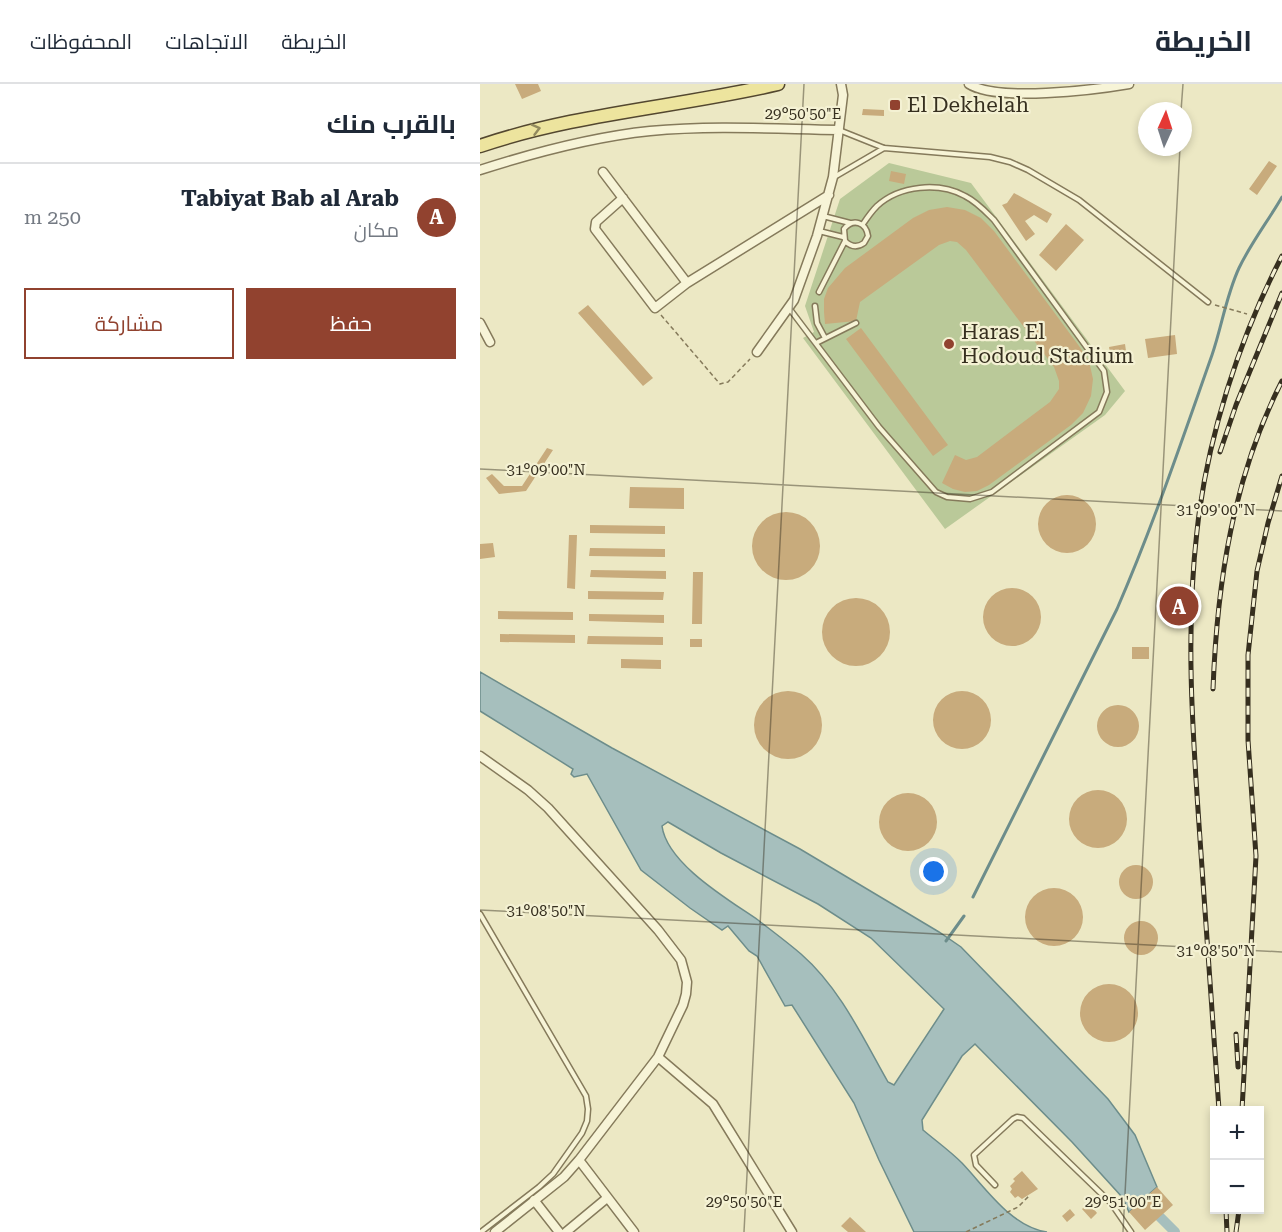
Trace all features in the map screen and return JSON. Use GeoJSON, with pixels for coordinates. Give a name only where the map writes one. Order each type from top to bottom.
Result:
{"type":"FeatureCollection","features":[{"type":"Feature","properties":{"kind":"main road"},"geometry":{"type":"LineString","coordinates":[[480,146],[585,118],[730,95],[778,84]]}},
{"type":"Feature","properties":{"kind":"street"},"geometry":{"type":"LineString","coordinates":[[757,352],[789,308],[798,291],[819,231],[833,177],[843,95],[842,84]]}},
{"type":"Feature","properties":{"kind":"street"},"geometry":{"type":"LineString","coordinates":[[969,84],[983,91],[1003,94],[1077,91],[1129,84]]}},
{"type":"Feature","properties":{"kind":"street"},"geometry":{"type":"LineString","coordinates":[[480,170],[531,154],[590,140],[651,131],[712,128],[839,130]]}},
{"type":"Feature","properties":{"kind":"street"},"geometry":{"type":"LineString","coordinates":[[603,172],[687,283]]}},
{"type":"Feature","properties":{"kind":"street"},"geometry":{"type":"LineString","coordinates":[[623,198],[596,222],[595,229],[655,308],[687,283],[830,195]]}},
{"type":"Feature","properties":{"kind":"street"},"geometry":{"type":"LineString","coordinates":[[480,323],[490,342]]}},
{"type":"Feature","properties":{"kind":"street"},"geometry":{"type":"LineString","coordinates":[[480,756],[528,790],[548,808],[658,930],[681,960],[687,982],[683,1005],[658,1057],[579,1161],[564,1177],[495,1232]]}},
{"type":"Feature","properties":{"kind":"street"},"geometry":{"type":"LineString","coordinates":[[658,1057],[713,1104],[792,1232]]}},
{"type":"Feature","properties":{"kind":"street"},"geometry":{"type":"LineString","coordinates":[[579,1161],[634,1232]]}},
{"type":"Feature","properties":{"kind":"street"},"geometry":{"type":"LineString","coordinates":[[566,1232],[607,1197]]}},
{"type":"Feature","properties":{"kind":"street"},"geometry":{"type":"LineString","coordinates":[[534,1200],[559,1232]]}},
{"type":"Feature","properties":{"kind":"lane"},"geometry":{"type":"LineString","coordinates":[[839,130],[884,148],[990,157],[1028,170],[1078,200],[1208,302]]}},
{"type":"Feature","properties":{"kind":"lane"},"geometry":{"type":"LineString","coordinates":[[833,177],[884,148]]}},
{"type":"Feature","properties":{"kind":"lane"},"geometry":{"type":"LineString","coordinates":[[789,308],[879,427],[936,492],[958,499],[970,499],[992,492],[1091,420],[1104,403],[1107,392],[1104,371],[994,220],[981,207],[965,196],[948,189],[929,187],[910,189],[893,195],[877,206],[863,224]]}},
{"type":"Feature","properties":{"kind":"lane"},"geometry":{"type":"LineString","coordinates":[[823,216],[863,224]]}},
{"type":"Feature","properties":{"kind":"lane"},"geometry":{"type":"LineString","coordinates":[[819,292],[844,239],[844,229],[850,223]]}},
{"type":"Feature","properties":{"kind":"lane"},"geometry":{"type":"LineString","coordinates":[[819,231],[844,239],[856,246],[864,243],[868,236],[863,224]]}},
{"type":"Feature","properties":{"kind":"lane"},"geometry":{"type":"LineString","coordinates":[[815,306],[817,323],[825,338]]}},
{"type":"Feature","properties":{"kind":"lane"},"geometry":{"type":"LineString","coordinates":[[816,343],[856,323]]}},
{"type":"Feature","properties":{"kind":"lane"},"geometry":{"type":"LineString","coordinates":[[480,914],[586,1096],[588,1109],[587,1121],[582,1132],[553,1174],[481,1232]]}},
{"type":"Feature","properties":{"kind":"lane"},"geometry":{"type":"LineString","coordinates":[[995,1185],[976,1165],[974,1155],[1013,1119],[1023,1118],[1111,1203],[1131,1232]]}},
{"type":"Feature","properties":{"kind":"path"},"geometry":{"type":"LineString","coordinates":[[1219,307],[1247,314]]}},
{"type":"Feature","properties":{"kind":"path"},"geometry":{"type":"LineString","coordinates":[[655,308],[720,384],[728,382],[757,352]]}},
{"type":"Feature","properties":{"kind":"path"},"geometry":{"type":"LineString","coordinates":[[966,1232],[1011,1211],[1029,1196]]}},
{"type":"Feature","properties":{"kind":"green space","name":"Haras El Hodoud Stadium"},"geometry":{"type":"Polygon","coordinates":[[[889,163],[971,183],[1125,391],[1105,415],[945,529],[803,338],[814,332],[805,306],[840,199],[889,163]]]}},
{"type":"Feature","properties":{"kind":"water"},"geometry":{"type":"Polygon","coordinates":[[[480,672],[612,748],[800,849],[961,947],[1108,1099],[1135,1135],[1157,1187],[1129,1212],[1122,1197],[1072,1142],[975,1044],[962,1056],[922,1120],[923,1130],[962,1163],[1010,1214],[1034,1229],[1047,1232],[914,1232],[854,1103],[792,1005],[785,1006],[757,956],[749,951],[728,926],[722,930],[641,870],[587,774],[574,777],[571,774],[573,769],[480,711],[480,672]],[[668,822],[662,826],[666,840],[675,854],[701,880],[758,920],[815,967],[850,1014],[888,1082],[894,1085],[944,1009],[871,938],[818,904],[668,822]]]}},
{"type":"Feature","properties":{"kind":"building"},"geometry":{"type":"Polygon","coordinates":[[[515,84],[538,84],[541,91],[522,99],[515,84]]]}},
{"type":"Feature","properties":{"kind":"building"},"geometry":{"type":"Polygon","coordinates":[[[863,109],[884,110],[884,116],[862,115],[863,109]]]}},
{"type":"Feature","properties":{"kind":"building"},"geometry":{"type":"Polygon","coordinates":[[[1269,161],[1277,166],[1257,195],[1249,189],[1269,161]]]}},
{"type":"Feature","properties":{"kind":"building"},"geometry":{"type":"Polygon","coordinates":[[[891,171],[906,174],[904,184],[889,181],[891,171]]]}},
{"type":"Feature","properties":{"kind":"building"},"geometry":{"type":"Polygon","coordinates":[[[1014,193],[1052,214],[1047,223],[1034,215],[1025,221],[1035,234],[1026,241],[1002,205],[1007,203],[1014,193]]]}},
{"type":"Feature","properties":{"kind":"building"},"geometry":{"type":"Polygon","coordinates":[[[947,207],[965,210],[981,218],[994,231],[1079,346],[1089,361],[1093,379],[1091,396],[1083,413],[1071,425],[989,485],[977,491],[965,492],[942,483],[955,455],[966,460],[977,457],[1050,402],[1059,389],[1059,381],[1054,367],[966,250],[957,242],[950,241],[939,245],[860,302],[856,321],[825,324],[824,299],[828,288],[845,268],[913,218],[929,210],[947,207]]]}},
{"type":"Feature","properties":{"kind":"building"},"geometry":{"type":"Polygon","coordinates":[[[1066,224],[1084,240],[1056,271],[1039,255],[1066,224]]]}},
{"type":"Feature","properties":{"kind":"building"},"geometry":{"type":"Polygon","coordinates":[[[588,305],[653,378],[643,386],[578,313],[588,305]]]}},
{"type":"Feature","properties":{"kind":"building"},"geometry":{"type":"Polygon","coordinates":[[[861,328],[948,445],[933,456],[846,339],[861,328]]]}},
{"type":"Feature","properties":{"kind":"building"},"geometry":{"type":"Polygon","coordinates":[[[1175,335],[1177,354],[1148,358],[1145,339],[1175,335]]]}},
{"type":"Feature","properties":{"kind":"building"},"geometry":{"type":"Polygon","coordinates":[[[1125,344],[1127,358],[1111,360],[1109,347],[1125,344]]]}},
{"type":"Feature","properties":{"kind":"building"},"geometry":{"type":"Polygon","coordinates":[[[547,448],[553,450],[526,491],[499,494],[486,478],[492,474],[504,486],[522,486],[547,448]]]}},
{"type":"Feature","properties":{"kind":"building"},"geometry":{"type":"Polygon","coordinates":[[[630,487],[684,488],[684,509],[629,508],[630,487]]]}},
{"type":"Feature","properties":{"kind":"building"},"geometry":{"type":"Polygon","coordinates":[[[1067,495],[1078,497],[1091,508],[1096,524],[1094,535],[1083,548],[1067,553],[1056,551],[1043,540],[1038,524],[1040,513],[1051,500],[1067,495]]]}},
{"type":"Feature","properties":{"kind":"building"},"geometry":{"type":"Polygon","coordinates":[[[779,512],[793,512],[805,517],[815,527],[820,546],[815,565],[805,575],[793,580],[779,580],[767,575],[757,565],[752,553],[752,539],[757,527],[767,517],[779,512]]]}},
{"type":"Feature","properties":{"kind":"building"},"geometry":{"type":"Polygon","coordinates":[[[590,525],[665,526],[665,534],[590,533],[590,525]]]}},
{"type":"Feature","properties":{"kind":"building"},"geometry":{"type":"Polygon","coordinates":[[[569,535],[577,535],[575,589],[567,588],[569,535]]]}},
{"type":"Feature","properties":{"kind":"building"},"geometry":{"type":"Polygon","coordinates":[[[493,543],[495,557],[480,559],[480,544],[493,543]]]}},
{"type":"Feature","properties":{"kind":"building"},"geometry":{"type":"Polygon","coordinates":[[[590,548],[665,549],[665,557],[589,556],[590,548]]]}},
{"type":"Feature","properties":{"kind":"building"},"geometry":{"type":"Polygon","coordinates":[[[591,570],[666,571],[666,579],[590,577],[591,570]]]}},
{"type":"Feature","properties":{"kind":"building"},"geometry":{"type":"Polygon","coordinates":[[[693,572],[703,572],[702,624],[692,624],[693,572]]]}},
{"type":"Feature","properties":{"kind":"building"},"geometry":{"type":"Polygon","coordinates":[[[1012,588],[1023,590],[1036,601],[1041,617],[1039,628],[1028,641],[1012,646],[1001,644],[988,633],[983,617],[985,606],[996,593],[1012,588]]]}},
{"type":"Feature","properties":{"kind":"building"},"geometry":{"type":"Polygon","coordinates":[[[588,591],[664,592],[663,600],[588,599],[588,591]]]}},
{"type":"Feature","properties":{"kind":"building"},"geometry":{"type":"Polygon","coordinates":[[[849,598],[863,598],[875,603],[885,613],[890,632],[885,651],[875,661],[863,666],[849,666],[837,661],[827,651],[822,639],[822,625],[827,613],[837,603],[849,598]]]}},
{"type":"Feature","properties":{"kind":"building"},"geometry":{"type":"Polygon","coordinates":[[[498,611],[573,612],[573,620],[498,619],[498,611]]]}},
{"type":"Feature","properties":{"kind":"building"},"geometry":{"type":"Polygon","coordinates":[[[589,614],[664,615],[664,623],[589,621],[589,614]]]}},
{"type":"Feature","properties":{"kind":"building"},"geometry":{"type":"Polygon","coordinates":[[[500,634],[575,635],[575,643],[500,642],[500,634]]]}},
{"type":"Feature","properties":{"kind":"building"},"geometry":{"type":"Polygon","coordinates":[[[588,636],[663,637],[663,645],[587,644],[588,636]]]}},
{"type":"Feature","properties":{"kind":"building"},"geometry":{"type":"Polygon","coordinates":[[[690,639],[702,639],[702,647],[690,647],[690,639]]]}},
{"type":"Feature","properties":{"kind":"building"},"geometry":{"type":"Polygon","coordinates":[[[1132,647],[1149,647],[1149,659],[1132,659],[1132,647]]]}},
{"type":"Feature","properties":{"kind":"building"},"geometry":{"type":"Polygon","coordinates":[[[621,659],[661,660],[661,669],[621,668],[621,659]]]}},
{"type":"Feature","properties":{"kind":"building"},"geometry":{"type":"Polygon","coordinates":[[[781,691],[795,691],[807,696],[817,706],[822,725],[817,744],[807,754],[795,759],[781,759],[769,754],[759,744],[754,732],[754,718],[759,706],[769,696],[781,691]]]}},
{"type":"Feature","properties":{"kind":"building"},"geometry":{"type":"Polygon","coordinates":[[[962,691],[973,693],[986,704],[991,720],[989,731],[978,744],[962,749],[951,747],[938,736],[933,720],[935,709],[946,696],[962,691]]]}},
{"type":"Feature","properties":{"kind":"building"},"geometry":{"type":"Polygon","coordinates":[[[1118,705],[1126,706],[1133,711],[1138,718],[1138,734],[1133,741],[1126,746],[1118,747],[1110,746],[1103,741],[1098,734],[1097,726],[1098,718],[1103,711],[1110,706],[1118,705]]]}},
{"type":"Feature","properties":{"kind":"building"},"geometry":{"type":"Polygon","coordinates":[[[1098,790],[1109,792],[1122,803],[1127,819],[1125,830],[1114,843],[1098,848],[1087,846],[1074,835],[1069,819],[1071,808],[1082,795],[1098,790]]]}},
{"type":"Feature","properties":{"kind":"building"},"geometry":{"type":"Polygon","coordinates":[[[908,793],[919,795],[932,806],[937,822],[935,833],[924,846],[908,851],[897,849],[884,838],[879,822],[881,811],[892,798],[908,793]]]}},
{"type":"Feature","properties":{"kind":"building"},"geometry":{"type":"Polygon","coordinates":[[[1136,865],[1148,870],[1153,882],[1148,894],[1136,899],[1124,894],[1119,882],[1124,870],[1136,865]]]}},
{"type":"Feature","properties":{"kind":"building"},"geometry":{"type":"Polygon","coordinates":[[[1054,888],[1065,890],[1078,901],[1083,917],[1081,928],[1070,941],[1054,946],[1043,944],[1030,933],[1025,917],[1027,906],[1038,893],[1054,888]]]}},
{"type":"Feature","properties":{"kind":"building"},"geometry":{"type":"Polygon","coordinates":[[[1141,921],[1153,926],[1158,938],[1153,950],[1141,955],[1129,950],[1124,938],[1129,926],[1141,921]]]}},
{"type":"Feature","properties":{"kind":"building"},"geometry":{"type":"Polygon","coordinates":[[[1109,984],[1120,986],[1133,997],[1138,1013],[1136,1024],[1125,1037],[1109,1042],[1098,1040],[1085,1029],[1080,1013],[1082,1002],[1093,989],[1109,984]]]}},
{"type":"Feature","properties":{"kind":"building"},"geometry":{"type":"Polygon","coordinates":[[[1022,1171],[1038,1189],[1022,1199],[1018,1196],[1015,1198],[1010,1192],[1012,1189],[1010,1186],[1015,1181],[1013,1179],[1022,1171]]]}},
{"type":"Feature","properties":{"kind":"building"},"geometry":{"type":"Polygon","coordinates":[[[1157,1187],[1173,1205],[1145,1230],[1129,1212],[1157,1187]]]}},
{"type":"Feature","properties":{"kind":"building"},"geometry":{"type":"Polygon","coordinates":[[[1089,1203],[1097,1213],[1091,1219],[1082,1209],[1089,1203]]]}},
{"type":"Feature","properties":{"kind":"building"},"geometry":{"type":"Polygon","coordinates":[[[1070,1209],[1075,1215],[1067,1222],[1062,1216],[1070,1209]]]}},
{"type":"Feature","properties":{"kind":"building"},"geometry":{"type":"Polygon","coordinates":[[[850,1217],[866,1232],[848,1232],[841,1226],[850,1217]]]}},
{"type":"Feature","properties":{"kind":"waterway"},"geometry":{"type":"LineString","coordinates":[[973,897],[1117,609],[1178,451],[1212,355],[1227,300],[1239,268],[1282,197]]}},
{"type":"Feature","properties":{"kind":"waterway"},"geometry":{"type":"LineString","coordinates":[[946,941],[964,916]]}},
{"type":"Feature","properties":{"kind":"waterway"},"geometry":{"type":"LineString","coordinates":[[1160,1217],[1175,1232]]}},
{"type":"Feature","properties":{"kind":"railway"},"geometry":{"type":"LineString","coordinates":[[1219,1106],[1193,724],[1191,647],[1193,570],[1202,496],[1217,425],[1252,321],[1282,256]]}},
{"type":"Feature","properties":{"kind":"railway"},"geometry":{"type":"LineString","coordinates":[[1220,452],[1236,405],[1282,293]]}},
{"type":"Feature","properties":{"kind":"railway"},"geometry":{"type":"LineString","coordinates":[[1213,689],[1219,610],[1231,531],[1251,455],[1282,381]]}},
{"type":"Feature","properties":{"kind":"railway"},"geometry":{"type":"LineString","coordinates":[[1242,1106],[1256,856],[1248,740],[1248,655],[1257,571],[1282,476]]}},
{"type":"Feature","properties":{"kind":"railway"},"geometry":{"type":"LineString","coordinates":[[1236,1034],[1238,1067]]}},
{"type":"Feature","properties":{"kind":"railway"},"geometry":{"type":"LineString","coordinates":[[1226,1214],[1227,1232]]}},
{"type":"Feature","properties":{"kind":"railway"},"geometry":{"type":"LineString","coordinates":[[1236,1232],[1238,1214]]}},
{"type":"Feature","properties":{"kind":"place","name":"El Dekhelah"},"geometry":{"type":"Point","coordinates":[895,105]}},
{"type":"Feature","properties":{"kind":"place","name":"Haras El Hodoud Stadium"},"geometry":{"type":"Point","coordinates":[949,344]}},
{"type":"Feature","properties":{"kind":"place","name":"Tabiyat Bab al Arab"},"geometry":{"type":"Point","coordinates":[1179,606]}}]}
